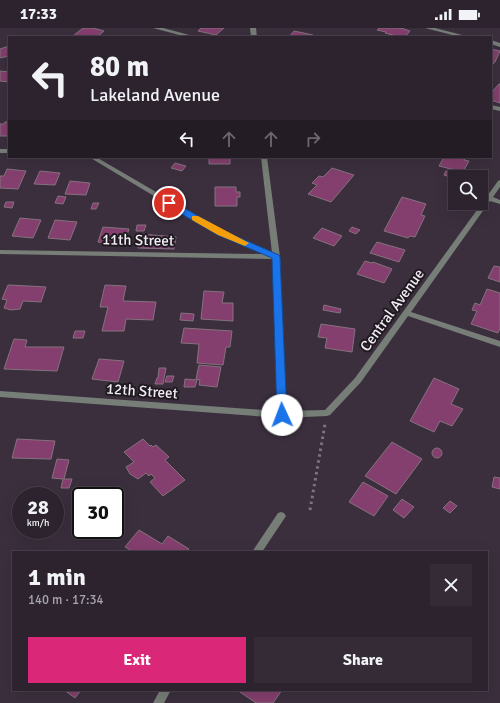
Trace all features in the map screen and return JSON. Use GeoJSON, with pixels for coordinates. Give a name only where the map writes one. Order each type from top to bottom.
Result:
{"type":"FeatureCollection","features":[{"type":"Feature","properties":{"kind":"street"},"geometry":{"type":"LineString","coordinates":[[156,28],[190,36]]}},
{"type":"Feature","properties":{"kind":"street"},"geometry":{"type":"LineString","coordinates":[[428,28],[463,36]]}},
{"type":"Feature","properties":{"kind":"street"},"geometry":{"type":"LineString","coordinates":[[94,158],[221,233],[276,257]]}},
{"type":"Feature","properties":{"kind":"street"},"geometry":{"type":"LineString","coordinates":[[264,158],[276,257],[282,415],[327,413]]}},
{"type":"Feature","properties":{"kind":"street","name":"Central Avenue"},"geometry":{"type":"LineString","coordinates":[[327,413],[358,380],[500,182]]}},
{"type":"Feature","properties":{"kind":"street"},"geometry":{"type":"LineString","coordinates":[[489,198],[500,202]]}},
{"type":"Feature","properties":{"kind":"street","name":"11th Street"},"geometry":{"type":"LineString","coordinates":[[0,252],[276,257]]}},
{"type":"Feature","properties":{"kind":"street"},"geometry":{"type":"LineString","coordinates":[[407,313],[500,344]]}},
{"type":"Feature","properties":{"kind":"street","name":"12th Street"},"geometry":{"type":"LineString","coordinates":[[0,394],[282,415]]}},
{"type":"Feature","properties":{"kind":"street"},"geometry":{"type":"LineString","coordinates":[[258,551],[281,516]]}},
{"type":"Feature","properties":{"kind":"street"},"geometry":{"type":"LineString","coordinates":[[158,703],[165,691]]}},
{"type":"Feature","properties":{"kind":"path"},"geometry":{"type":"LineString","coordinates":[[310,510],[327,413]]}},
{"type":"Feature","properties":{"kind":"building"},"geometry":{"type":"Polygon","coordinates":[[[83,28],[93,28],[104,31],[98,36],[73,36],[83,28]]]}},
{"type":"Feature","properties":{"kind":"building"},"geometry":{"type":"Polygon","coordinates":[[[201,28],[224,28],[216,35],[198,31],[201,28]]]}},
{"type":"Feature","properties":{"kind":"building"},"geometry":{"type":"Polygon","coordinates":[[[379,28],[401,28],[410,31],[406,36],[396,36],[377,30],[379,28]]]}},
{"type":"Feature","properties":{"kind":"building"},"geometry":{"type":"Polygon","coordinates":[[[294,31],[313,35],[312,36],[290,36],[294,31]]]}},
{"type":"Feature","properties":{"kind":"building"},"geometry":{"type":"Polygon","coordinates":[[[8,46],[8,56],[0,58],[0,49],[8,46]]]}},
{"type":"Feature","properties":{"kind":"building"},"geometry":{"type":"Polygon","coordinates":[[[492,49],[500,51],[492,65],[492,49]]]}},
{"type":"Feature","properties":{"kind":"building"},"geometry":{"type":"Polygon","coordinates":[[[0,71],[8,72],[8,82],[0,81],[0,71]]]}},
{"type":"Feature","properties":{"kind":"building"},"geometry":{"type":"Polygon","coordinates":[[[500,84],[500,103],[492,100],[492,92],[500,84]]]}},
{"type":"Feature","properties":{"kind":"building"},"geometry":{"type":"Polygon","coordinates":[[[5,122],[8,122],[8,136],[0,136],[0,124],[4,124],[5,122]]]}},
{"type":"Feature","properties":{"kind":"building"},"geometry":{"type":"Polygon","coordinates":[[[209,158],[230,158],[230,164],[209,164],[209,158]]]}},
{"type":"Feature","properties":{"kind":"building"},"geometry":{"type":"Polygon","coordinates":[[[443,158],[465,158],[464,160],[469,161],[464,170],[455,170],[439,166],[443,158]]]}},
{"type":"Feature","properties":{"kind":"building"},"geometry":{"type":"Polygon","coordinates":[[[175,163],[186,166],[182,171],[171,168],[175,163]]]}},
{"type":"Feature","properties":{"kind":"building"},"geometry":{"type":"Polygon","coordinates":[[[332,168],[354,175],[331,202],[308,194],[317,185],[312,183],[319,176],[323,177],[332,168]]]}},
{"type":"Feature","properties":{"kind":"building"},"geometry":{"type":"Polygon","coordinates":[[[7,169],[26,171],[18,189],[0,188],[0,176],[4,176],[7,169]]]}},
{"type":"Feature","properties":{"kind":"building"},"geometry":{"type":"Polygon","coordinates":[[[40,171],[60,173],[55,185],[34,184],[40,171]]]}},
{"type":"Feature","properties":{"kind":"building"},"geometry":{"type":"Polygon","coordinates":[[[446,171],[448,171],[448,176],[444,175],[446,171]]]}},
{"type":"Feature","properties":{"kind":"building"},"geometry":{"type":"Polygon","coordinates":[[[70,181],[90,183],[86,195],[65,194],[70,181]]]}},
{"type":"Feature","properties":{"kind":"building"},"geometry":{"type":"Polygon","coordinates":[[[215,187],[236,187],[236,192],[240,192],[240,197],[237,197],[237,206],[215,206],[215,187]]]}},
{"type":"Feature","properties":{"kind":"building"},"geometry":{"type":"Polygon","coordinates":[[[58,196],[66,197],[63,204],[55,203],[58,196]]]}},
{"type":"Feature","properties":{"kind":"building"},"geometry":{"type":"Polygon","coordinates":[[[402,197],[426,204],[421,215],[425,216],[415,237],[410,236],[408,238],[384,231],[402,197]]]}},
{"type":"Feature","properties":{"kind":"building"},"geometry":{"type":"Polygon","coordinates":[[[6,202],[14,202],[12,208],[4,207],[6,202]]]}},
{"type":"Feature","properties":{"kind":"building"},"geometry":{"type":"Polygon","coordinates":[[[93,203],[99,203],[96,209],[91,209],[93,203]]]}},
{"type":"Feature","properties":{"kind":"building"},"geometry":{"type":"Polygon","coordinates":[[[20,218],[41,220],[33,238],[12,236],[20,218]]]}},
{"type":"Feature","properties":{"kind":"building"},"geometry":{"type":"Polygon","coordinates":[[[55,220],[77,222],[70,240],[48,238],[55,220]]]}},
{"type":"Feature","properties":{"kind":"building"},"geometry":{"type":"Polygon","coordinates":[[[137,225],[146,225],[144,231],[136,231],[137,225]]]}},
{"type":"Feature","properties":{"kind":"building"},"geometry":{"type":"Polygon","coordinates":[[[103,227],[129,229],[124,244],[98,242],[103,227]]]}},
{"type":"Feature","properties":{"kind":"building"},"geometry":{"type":"Polygon","coordinates":[[[352,227],[360,230],[356,234],[349,231],[352,227]]]}},
{"type":"Feature","properties":{"kind":"building"},"geometry":{"type":"Polygon","coordinates":[[[322,228],[342,236],[334,246],[313,238],[322,228]]]}},
{"type":"Feature","properties":{"kind":"building"},"geometry":{"type":"Polygon","coordinates":[[[141,234],[176,237],[174,249],[138,248],[141,234]]]}},
{"type":"Feature","properties":{"kind":"building"},"geometry":{"type":"Polygon","coordinates":[[[377,242],[405,250],[399,262],[370,253],[377,242]]]}},
{"type":"Feature","properties":{"kind":"building"},"geometry":{"type":"Polygon","coordinates":[[[365,261],[373,262],[392,269],[384,283],[357,274],[365,261]]]}},
{"type":"Feature","properties":{"kind":"building"},"geometry":{"type":"Polygon","coordinates":[[[494,266],[500,267],[500,282],[488,278],[494,266]]]}},
{"type":"Feature","properties":{"kind":"building"},"geometry":{"type":"Polygon","coordinates":[[[8,285],[46,287],[41,302],[23,301],[20,309],[11,310],[4,308],[7,300],[2,299],[8,285]]]}},
{"type":"Feature","properties":{"kind":"building"},"geometry":{"type":"Polygon","coordinates":[[[105,285],[126,286],[123,301],[156,302],[153,320],[126,319],[124,331],[102,331],[108,307],[100,307],[105,285]]]}},
{"type":"Feature","properties":{"kind":"building"},"geometry":{"type":"Polygon","coordinates":[[[487,289],[500,293],[500,328],[498,333],[471,324],[477,311],[472,310],[474,305],[475,303],[480,305],[487,289]]]}},
{"type":"Feature","properties":{"kind":"building"},"geometry":{"type":"Polygon","coordinates":[[[204,291],[224,292],[222,303],[233,303],[233,321],[201,319],[204,291]]]}},
{"type":"Feature","properties":{"kind":"building"},"geometry":{"type":"Polygon","coordinates":[[[324,305],[341,309],[340,313],[323,310],[324,305]]]}},
{"type":"Feature","properties":{"kind":"building"},"geometry":{"type":"Polygon","coordinates":[[[181,313],[194,314],[193,321],[180,320],[181,313]]]}},
{"type":"Feature","properties":{"kind":"building"},"geometry":{"type":"Polygon","coordinates":[[[321,324],[355,329],[352,352],[325,348],[327,338],[318,337],[321,324]]]}},
{"type":"Feature","properties":{"kind":"building"},"geometry":{"type":"Polygon","coordinates":[[[184,328],[232,331],[230,347],[226,347],[223,365],[197,363],[199,344],[181,343],[184,328]]]}},
{"type":"Feature","properties":{"kind":"building"},"geometry":{"type":"Polygon","coordinates":[[[75,331],[85,331],[83,338],[73,338],[75,331]]]}},
{"type":"Feature","properties":{"kind":"building"},"geometry":{"type":"Polygon","coordinates":[[[14,339],[27,340],[25,347],[64,347],[57,371],[4,369],[14,339]]]}},
{"type":"Feature","properties":{"kind":"building"},"geometry":{"type":"Polygon","coordinates":[[[99,359],[124,361],[118,382],[92,379],[99,359]]]}},
{"type":"Feature","properties":{"kind":"building"},"geometry":{"type":"Polygon","coordinates":[[[199,365],[221,367],[217,387],[199,385],[200,380],[196,379],[199,365]]]}},
{"type":"Feature","properties":{"kind":"building"},"geometry":{"type":"Polygon","coordinates":[[[159,368],[166,368],[163,384],[155,384],[158,378],[159,368]]]}},
{"type":"Feature","properties":{"kind":"building"},"geometry":{"type":"Polygon","coordinates":[[[167,376],[174,376],[172,382],[165,382],[167,376]]]}},
{"type":"Feature","properties":{"kind":"building"},"geometry":{"type":"Polygon","coordinates":[[[434,378],[459,389],[451,404],[463,409],[452,426],[440,421],[434,432],[410,421],[434,378]]]}},
{"type":"Feature","properties":{"kind":"building"},"geometry":{"type":"Polygon","coordinates":[[[185,379],[197,380],[195,387],[184,387],[185,379]]]}},
{"type":"Feature","properties":{"kind":"building"},"geometry":{"type":"Polygon","coordinates":[[[17,439],[55,441],[51,459],[12,458],[17,439]]]}},
{"type":"Feature","properties":{"kind":"building"},"geometry":{"type":"Polygon","coordinates":[[[143,439],[150,446],[151,445],[153,447],[156,445],[169,457],[165,460],[185,480],[163,496],[150,482],[155,478],[151,474],[149,476],[146,473],[138,479],[130,474],[126,467],[134,462],[124,452],[143,439]]]}},
{"type":"Feature","properties":{"kind":"building"},"geometry":{"type":"Polygon","coordinates":[[[392,442],[422,459],[396,494],[365,476],[392,442]]]}},
{"type":"Feature","properties":{"kind":"building"},"geometry":{"type":"Polygon","coordinates":[[[435,448],[439,448],[441,449],[441,457],[435,458],[432,455],[432,451],[435,448]]]}},
{"type":"Feature","properties":{"kind":"building"},"geometry":{"type":"Polygon","coordinates":[[[57,459],[69,460],[64,479],[72,479],[69,488],[61,487],[63,479],[52,478],[57,459]]]}},
{"type":"Feature","properties":{"kind":"building"},"geometry":{"type":"Polygon","coordinates":[[[494,477],[500,478],[500,489],[492,487],[494,477]]]}},
{"type":"Feature","properties":{"kind":"building"},"geometry":{"type":"Polygon","coordinates":[[[363,482],[388,496],[374,516],[349,502],[363,482]]]}},
{"type":"Feature","properties":{"kind":"building"},"geometry":{"type":"Polygon","coordinates":[[[402,499],[414,507],[404,518],[393,510],[402,499]]]}},
{"type":"Feature","properties":{"kind":"building"},"geometry":{"type":"Polygon","coordinates":[[[450,501],[457,506],[450,513],[443,508],[450,501]]]}},
{"type":"Feature","properties":{"kind":"building"},"geometry":{"type":"Polygon","coordinates":[[[139,530],[162,544],[168,536],[189,549],[187,551],[132,551],[125,547],[139,530]]]}},
{"type":"Feature","properties":{"kind":"building"},"geometry":{"type":"Polygon","coordinates":[[[65,691],[80,691],[75,698],[65,691]]]}},
{"type":"Feature","properties":{"kind":"building"},"geometry":{"type":"Polygon","coordinates":[[[238,691],[281,691],[273,703],[256,703],[238,691]]]}},
{"type":"Feature","properties":{"kind":"slow traffic"},"geometry":{"type":"LineString","coordinates":[[195,218],[221,233],[245,243]]}},
{"type":"Feature","properties":{"kind":"route"},"geometry":{"type":"LineString","coordinates":[[169,203],[221,233],[276,257],[282,415]]}}]}
